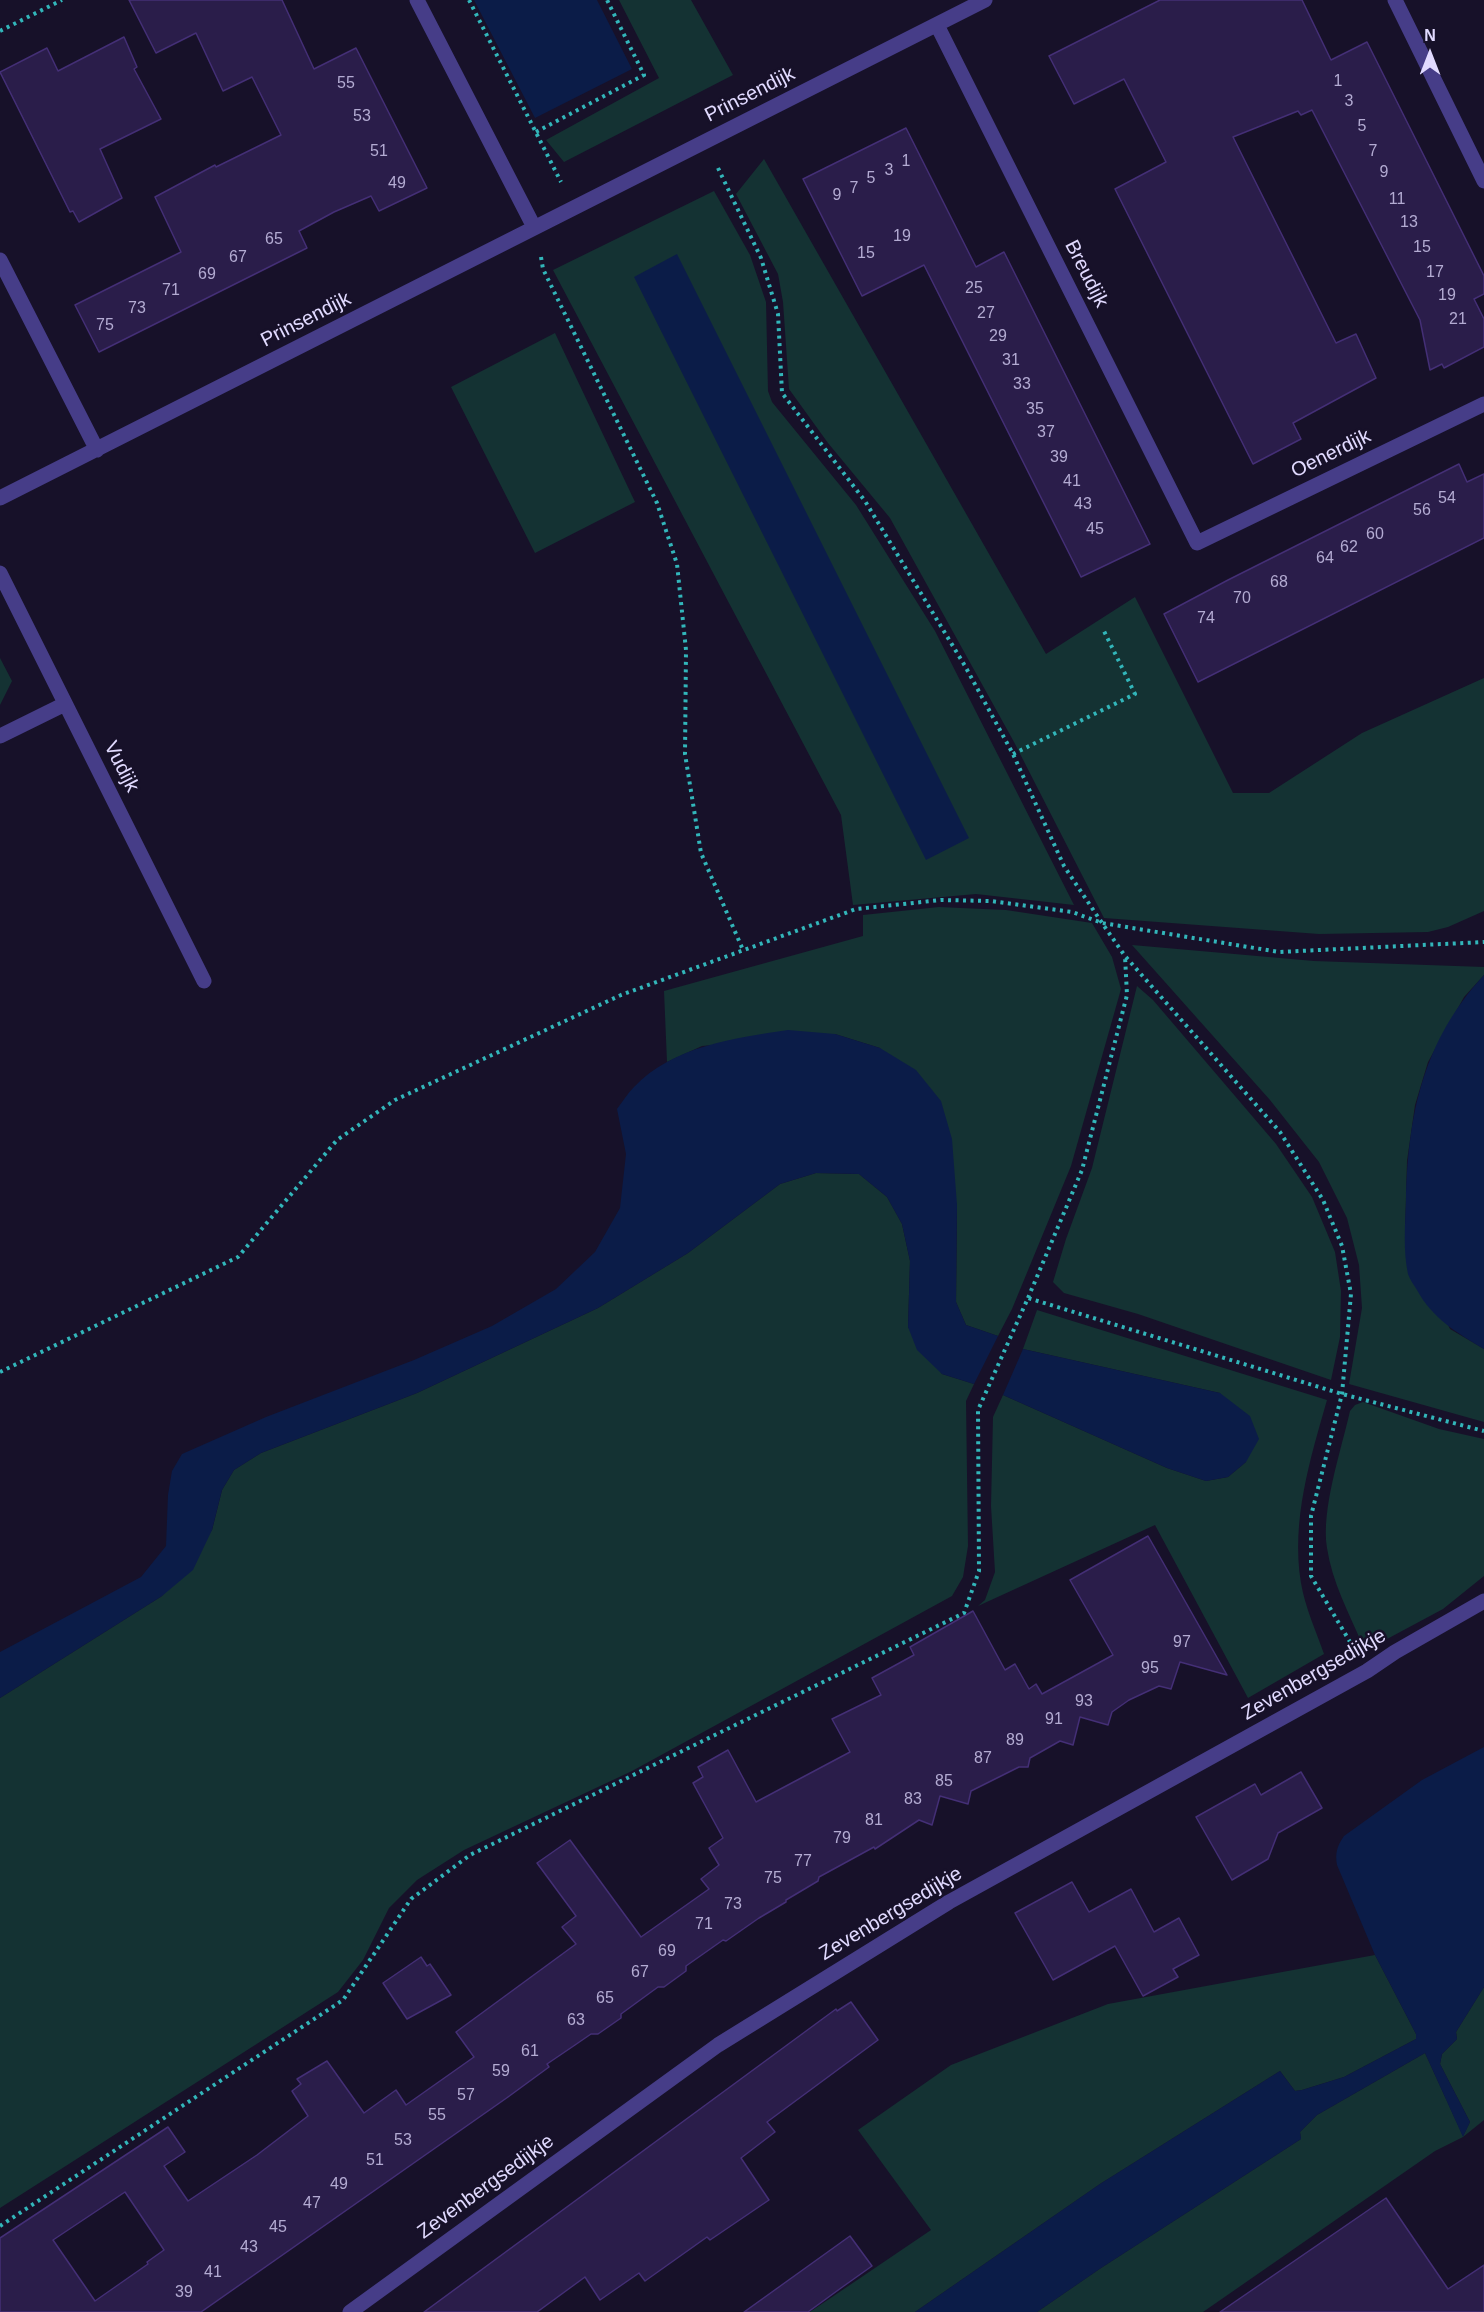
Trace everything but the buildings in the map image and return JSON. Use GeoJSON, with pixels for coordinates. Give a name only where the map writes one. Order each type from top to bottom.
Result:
{"type":"FeatureCollection","features":[{"type":"Feature","properties":{"kind":"street"},"geometry":{"type":"LineString","coordinates":[[417,0],[534,227]]}},
{"type":"Feature","properties":{"kind":"street","name":"Prinsendijk"},"geometry":{"type":"LineString","coordinates":[[0,498],[986,0]]}},
{"type":"Feature","properties":{"kind":"street"},"geometry":{"type":"LineString","coordinates":[[1395,0],[1484,181]]}},
{"type":"Feature","properties":{"kind":"street","name":"Breudijk"},"geometry":{"type":"LineString","coordinates":[[937,25],[1197,543]]}},
{"type":"Feature","properties":{"kind":"street"},"geometry":{"type":"LineString","coordinates":[[0,260],[97,450]]}},
{"type":"Feature","properties":{"kind":"street","name":"Oenerdijk"},"geometry":{"type":"LineString","coordinates":[[1197,543],[1484,404]]}},
{"type":"Feature","properties":{"kind":"street","name":"Vudijk"},"geometry":{"type":"LineString","coordinates":[[0,573],[204,981]]}},
{"type":"Feature","properties":{"kind":"street"},"geometry":{"type":"LineString","coordinates":[[0,736],[65,704]]}},
{"type":"Feature","properties":{"kind":"street","name":"Zevenbergsedijkje"},"geometry":{"type":"LineString","coordinates":[[350,2312],[718,2045],[949,1902],[1367,1671],[1395,1652],[1484,1602]]}},
{"type":"Feature","properties":{"kind":"path"},"geometry":{"type":"LineString","coordinates":[[0,31],[62,0]]}},
{"type":"Feature","properties":{"kind":"path"},"geometry":{"type":"LineString","coordinates":[[469,0],[574,207]]}},
{"type":"Feature","properties":{"kind":"path"},"geometry":{"type":"LineString","coordinates":[[536,132],[645,75],[607,0]]}},
{"type":"Feature","properties":{"kind":"path"},"geometry":{"type":"LineString","coordinates":[[705,141],[761,258],[768,280],[778,314],[782,393],[866,501],[965,666],[1013,754],[1064,866],[1102,923],[1125,956],[1280,1132],[1323,1200],[1342,1246],[1351,1294],[1342,1394],[1311,1516],[1311,1576],[1367,1671]]}},
{"type":"Feature","properties":{"kind":"path"},"geometry":{"type":"LineString","coordinates":[[534,227],[543,269],[657,503],[677,564],[686,650],[685,754],[701,853],[743,950]]}},
{"type":"Feature","properties":{"kind":"path"},"geometry":{"type":"LineString","coordinates":[[1013,754],[1134,694],[1103,629]]}},
{"type":"Feature","properties":{"kind":"path"},"geometry":{"type":"LineString","coordinates":[[0,1372],[238,1257],[337,1140],[395,1100],[621,996],[856,909],[941,900],[991,901],[1061,910],[1102,923],[1278,952],[1484,942]]}},
{"type":"Feature","properties":{"kind":"path"},"geometry":{"type":"LineString","coordinates":[[0,2226],[343,2000],[411,1899],[470,1855],[964,1613],[979,1570],[978,1410],[1082,1170],[1127,996],[1125,956]]}},
{"type":"Feature","properties":{"kind":"path"},"geometry":{"type":"LineString","coordinates":[[1028,1298],[1342,1394],[1484,1431]]}},
{"type":"Feature","properties":{"kind":"green space"},"geometry":{"type":"Polygon","coordinates":[[[619,0],[691,0],[733,75],[564,162],[546,140],[659,78],[619,0]]]}},
{"type":"Feature","properties":{"kind":"green space"},"geometry":{"type":"Polygon","coordinates":[[[764,159],[1046,654],[1135,597],[1233,793],[1269,793],[1362,733],[1484,678],[1484,911],[1448,927],[1428,932],[1319,934],[1104,918],[1014,742],[890,518],[828,443],[789,389],[783,302],[778,274],[736,194],[764,159]]]}},
{"type":"Feature","properties":{"kind":"green space"},"geometry":{"type":"Polygon","coordinates":[[[714,191],[750,255],[766,302],[768,391],[772,402],[856,505],[935,631],[1074,905],[976,894],[853,905],[841,815],[553,270],[714,191]]]}},
{"type":"Feature","properties":{"kind":"green space"},"geometry":{"type":"Polygon","coordinates":[[[555,333],[635,502],[535,553],[451,387],[555,333]]]}},
{"type":"Feature","properties":{"kind":"green space"},"geometry":{"type":"Polygon","coordinates":[[[0,658],[12,681],[0,705],[0,658]]]}},
{"type":"Feature","properties":{"kind":"green space"},"geometry":{"type":"Polygon","coordinates":[[[939,907],[1006,910],[1092,923],[1112,957],[1121,989],[1071,1166],[1012,1309],[998,1336],[966,1325],[956,1302],[957,1205],[880,1048],[835,1034],[702,1046],[667,1062],[664,991],[863,936],[863,915],[939,907]]]}},
{"type":"Feature","properties":{"kind":"green space"},"geometry":{"type":"Polygon","coordinates":[[[1132,945],[1314,961],[1484,967],[1484,975],[1464,997],[1428,1062],[1415,1105],[1407,1161],[1405,1234],[1450,1329],[1484,1349],[1484,1422],[1349,1384],[1362,1308],[1359,1265],[1347,1218],[1319,1162],[1270,1100],[1132,945]]]}},
{"type":"Feature","properties":{"kind":"green space"},"geometry":{"type":"Polygon","coordinates":[[[1137,986],[1153,1000],[1276,1144],[1312,1197],[1335,1252],[1341,1291],[1340,1337],[1331,1380],[1138,1314],[1064,1293],[1053,1282],[1092,1168],[1137,986]]]}},
{"type":"Feature","properties":{"kind":"green space"},"geometry":{"type":"Polygon","coordinates":[[[816,1173],[859,1174],[887,1197],[902,1224],[910,1261],[908,1327],[942,1374],[974,1384],[966,1401],[968,1546],[963,1577],[952,1596],[632,1771],[464,1850],[417,1880],[389,1908],[363,1960],[338,1992],[0,2208],[0,1698],[162,1596],[212,1530],[222,1490],[234,1470],[261,1453],[417,1393],[598,1308],[688,1253],[780,1184],[816,1173]]]}},
{"type":"Feature","properties":{"kind":"green space"},"geometry":{"type":"Polygon","coordinates":[[[1037,1310],[1327,1400],[1304,1490],[1298,1536],[1301,1583],[1324,1654],[1248,1698],[1155,1525],[978,1606],[985,1600],[995,1572],[991,1506],[993,1417],[1003,1395],[1167,1468],[1206,1481],[1228,1477],[1246,1462],[1220,1393],[1023,1349],[1037,1310]]]}},
{"type":"Feature","properties":{"kind":"green space"},"geometry":{"type":"Polygon","coordinates":[[[1363,1402],[1439,1429],[1484,1439],[1484,1576],[1443,1609],[1374,1646],[1362,1644],[1342,1597],[1329,1561],[1326,1533],[1329,1498],[1350,1411],[1355,1405],[1363,1402]]]}},
{"type":"Feature","properties":{"kind":"green space"},"geometry":{"type":"Polygon","coordinates":[[[1375,1955],[1416,2034],[1416,2039],[1344,2077],[1302,2090],[1295,2091],[1280,2071],[1100,2184],[915,2312],[810,2312],[931,2230],[858,2130],[951,2065],[1108,2004],[1375,1955]]]}},
{"type":"Feature","properties":{"kind":"green space"},"geometry":{"type":"Polygon","coordinates":[[[1484,1987],[1484,2120],[1463,2137],[1435,2151],[1203,2312],[1037,2312],[1301,2139],[1300,2132],[1317,2115],[1425,2053],[1463,2136],[1470,2122],[1440,2064],[1442,2054],[1457,2039],[1456,2032],[1484,1987]]]}},
{"type":"Feature","properties":{"kind":"water"},"geometry":{"type":"Polygon","coordinates":[[[474,0],[597,0],[632,69],[535,118],[474,0]]]}},
{"type":"Feature","properties":{"kind":"water"},"geometry":{"type":"Polygon","coordinates":[[[677,254],[969,838],[926,860],[634,277],[677,254]]]}},
{"type":"Feature","properties":{"kind":"water"},"geometry":{"type":"Polygon","coordinates":[[[1484,975],[1484,1349],[1446,1324],[1423,1300],[1408,1274],[1405,1238],[1410,1139],[1423,1080],[1446,1026],[1463,1000],[1484,975]]]}},
{"type":"Feature","properties":{"kind":"water"},"geometry":{"type":"Polygon","coordinates":[[[788,1030],[835,1034],[880,1048],[916,1070],[941,1101],[952,1139],[957,1205],[956,1302],[966,1325],[998,1336],[974,1384],[942,1374],[917,1350],[908,1327],[910,1261],[902,1224],[887,1197],[859,1174],[816,1173],[780,1184],[688,1253],[598,1308],[417,1393],[261,1453],[234,1470],[222,1490],[212,1530],[193,1570],[162,1596],[0,1698],[0,1652],[141,1577],[166,1546],[168,1495],[172,1471],[182,1454],[266,1417],[414,1360],[492,1326],[556,1289],[595,1252],[620,1208],[626,1154],[617,1109],[632,1089],[650,1073],[686,1053],[726,1041],[788,1030]]]}},
{"type":"Feature","properties":{"kind":"water"},"geometry":{"type":"Polygon","coordinates":[[[1023,1349],[1220,1393],[1250,1416],[1259,1439],[1246,1462],[1228,1477],[1206,1481],[1167,1468],[1003,1395],[1023,1349]]]}},
{"type":"Feature","properties":{"kind":"water"},"geometry":{"type":"Polygon","coordinates":[[[1484,1747],[1484,1987],[1456,2032],[1457,2039],[1442,2054],[1440,2064],[1470,2122],[1463,2137],[1425,2053],[1317,2115],[1300,2132],[1301,2139],[1037,2312],[915,2312],[1100,2184],[1280,2071],[1295,2091],[1302,2090],[1344,2077],[1416,2039],[1416,2034],[1375,1955],[1337,1865],[1337,1850],[1344,1836],[1422,1780],[1484,1747]]]}}]}
